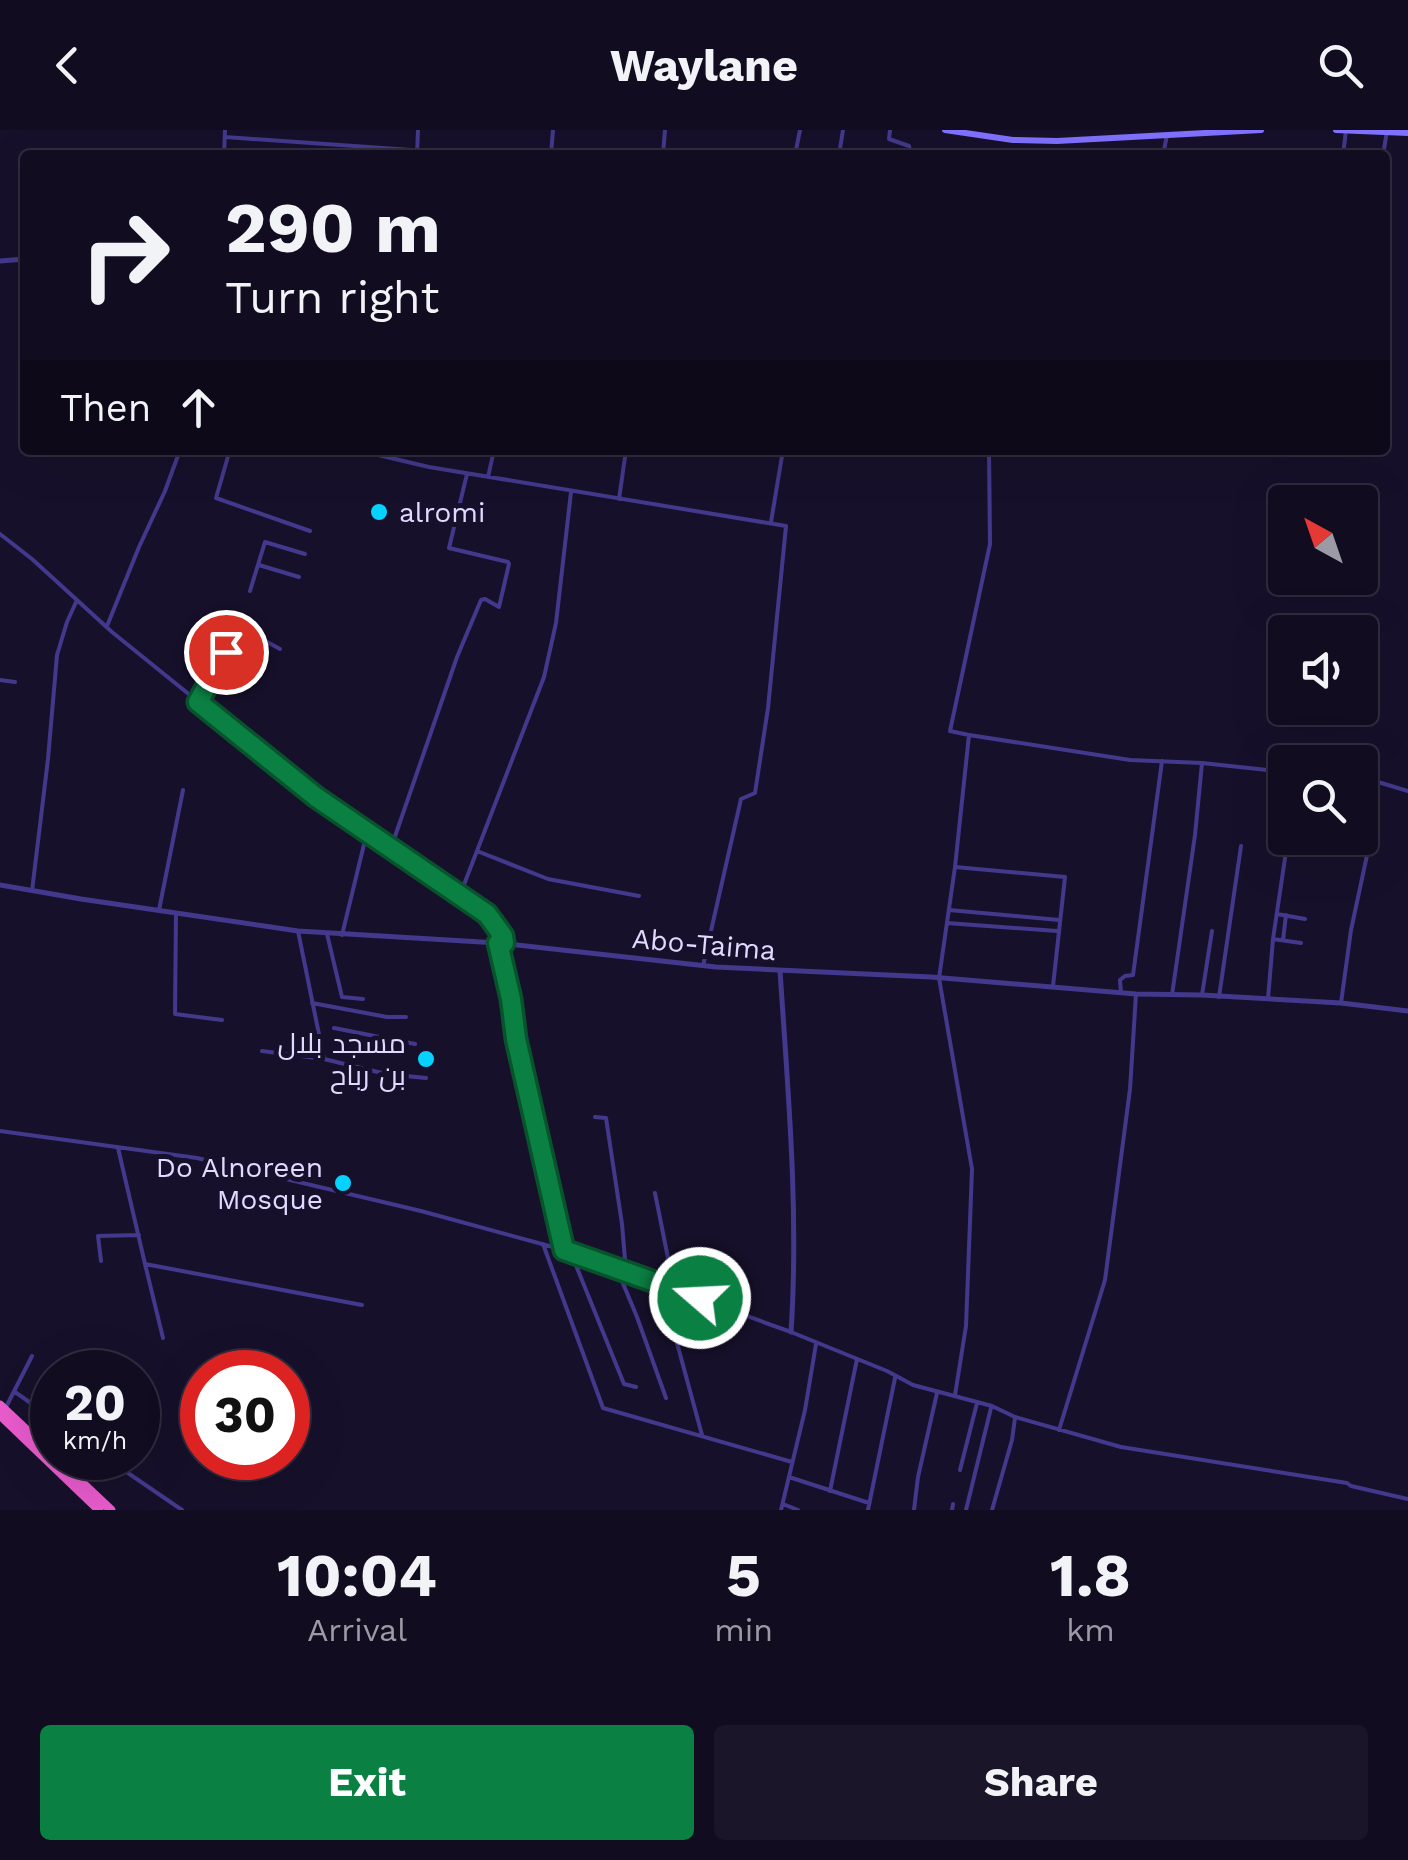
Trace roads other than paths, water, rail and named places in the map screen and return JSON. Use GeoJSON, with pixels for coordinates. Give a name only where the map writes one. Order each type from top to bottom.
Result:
{"type":"FeatureCollection","features":[{"type":"Feature","properties":{"kind":"highway"},"geometry":{"type":"LineString","coordinates":[[2,1410],[30,1435]]}},
{"type":"Feature","properties":{"kind":"highway"},"geometry":{"type":"LineString","coordinates":[[2,1410],[99,1510]]}},
{"type":"Feature","properties":{"kind":"highway"},"geometry":{"type":"LineString","coordinates":[[79,1480],[111,1510]]}},
{"type":"Feature","properties":{"kind":"main road"},"geometry":{"type":"LineString","coordinates":[[946,130],[1013,140],[1057,141],[1262,130]]}},
{"type":"Feature","properties":{"kind":"main road"},"geometry":{"type":"LineString","coordinates":[[1336,130],[1408,132]]}},
{"type":"Feature","properties":{"kind":"street"},"geometry":{"type":"LineString","coordinates":[[890,130],[888,139],[909,146],[910,150]]}},
{"type":"Feature","properties":{"kind":"street"},"geometry":{"type":"LineString","coordinates":[[1057,130],[1057,141]]}},
{"type":"Feature","properties":{"kind":"street"},"geometry":{"type":"LineString","coordinates":[[225,134],[379,150]]}},
{"type":"Feature","properties":{"kind":"street"},"geometry":{"type":"LineString","coordinates":[[107,626],[178,455]]}},
{"type":"Feature","properties":{"kind":"street"},"geometry":{"type":"LineString","coordinates":[[228,455],[216,498],[310,531]]}},
{"type":"Feature","properties":{"kind":"street"},"geometry":{"type":"LineString","coordinates":[[378,455],[429,468],[786,526],[768,708],[755,793],[741,799],[704,966]]}},
{"type":"Feature","properties":{"kind":"street"},"geometry":{"type":"LineString","coordinates":[[488,477],[493,455]]}},
{"type":"Feature","properties":{"kind":"street"},"geometry":{"type":"LineString","coordinates":[[619,499],[625,455]]}},
{"type":"Feature","properties":{"kind":"street"},"geometry":{"type":"LineString","coordinates":[[771,522],[782,455]]}},
{"type":"Feature","properties":{"kind":"street"},"geometry":{"type":"LineString","coordinates":[[989,455],[990,544],[950,730],[1085,754],[1268,770]]}},
{"type":"Feature","properties":{"kind":"street"},"geometry":{"type":"LineString","coordinates":[[391,848],[469,628],[481,600],[499,607],[509,564],[449,548],[468,474]]}},
{"type":"Feature","properties":{"kind":"street"},"geometry":{"type":"LineString","coordinates":[[460,894],[544,676],[556,622],[571,491]]}},
{"type":"Feature","properties":{"kind":"street"},"geometry":{"type":"LineString","coordinates":[[0,534],[316,797],[487,914],[503,936],[516,1039],[564,1250]]}},
{"type":"Feature","properties":{"kind":"street"},"geometry":{"type":"LineString","coordinates":[[250,591],[265,542],[304,554]]}},
{"type":"Feature","properties":{"kind":"street"},"geometry":{"type":"LineString","coordinates":[[258,565],[299,576]]}},
{"type":"Feature","properties":{"kind":"street"},"geometry":{"type":"LineString","coordinates":[[32,890],[57,655],[77,600]]}},
{"type":"Feature","properties":{"kind":"street"},"geometry":{"type":"LineString","coordinates":[[198,702],[240,627],[280,649]]}},
{"type":"Feature","properties":{"kind":"street"},"geometry":{"type":"LineString","coordinates":[[0,680],[15,682]]}},
{"type":"Feature","properties":{"kind":"street"},"geometry":{"type":"LineString","coordinates":[[956,1396],[966,1326],[972,1169],[939,978],[956,867],[969,736]]}},
{"type":"Feature","properties":{"kind":"street"},"geometry":{"type":"LineString","coordinates":[[1121,993],[1120,980],[1133,975],[1162,762]]}},
{"type":"Feature","properties":{"kind":"street"},"geometry":{"type":"LineString","coordinates":[[1172,995],[1202,763]]}},
{"type":"Feature","properties":{"kind":"street"},"geometry":{"type":"LineString","coordinates":[[1378,782],[1408,791]]}},
{"type":"Feature","properties":{"kind":"street"},"geometry":{"type":"LineString","coordinates":[[159,910],[183,790]]}},
{"type":"Feature","properties":{"kind":"street"},"geometry":{"type":"LineString","coordinates":[[342,934],[368,832]]}},
{"type":"Feature","properties":{"kind":"street"},"geometry":{"type":"LineString","coordinates":[[1219,997],[1241,846]]}},
{"type":"Feature","properties":{"kind":"street"},"geometry":{"type":"LineString","coordinates":[[478,852],[548,879],[639,896]]}},
{"type":"Feature","properties":{"kind":"street"},"geometry":{"type":"LineString","coordinates":[[1268,998],[1285,855]]}},
{"type":"Feature","properties":{"kind":"street"},"geometry":{"type":"LineString","coordinates":[[1341,1003],[1367,855]]}},
{"type":"Feature","properties":{"kind":"street"},"geometry":{"type":"LineString","coordinates":[[956,867],[1065,877],[1053,986]]}},
{"type":"Feature","properties":{"kind":"street","name":"Abo-Taima"},"geometry":{"type":"LineString","coordinates":[[0,885],[327,934],[501,943],[704,966],[939,978],[1136,994],[1268,998],[1408,1011]]}},
{"type":"Feature","properties":{"kind":"street"},"geometry":{"type":"LineString","coordinates":[[949,910],[1060,920]]}},
{"type":"Feature","properties":{"kind":"street"},"geometry":{"type":"LineString","coordinates":[[176,913],[175,1014],[222,1020]]}},
{"type":"Feature","properties":{"kind":"street"},"geometry":{"type":"LineString","coordinates":[[1276,914],[1305,919]]}},
{"type":"Feature","properties":{"kind":"street"},"geometry":{"type":"LineString","coordinates":[[1282,940],[1286,915]]}},
{"type":"Feature","properties":{"kind":"street"},"geometry":{"type":"LineString","coordinates":[[948,923],[1059,931]]}},
{"type":"Feature","properties":{"kind":"street"},"geometry":{"type":"LineString","coordinates":[[298,931],[324,1060]]}},
{"type":"Feature","properties":{"kind":"street"},"geometry":{"type":"LineString","coordinates":[[1202,995],[1212,931]]}},
{"type":"Feature","properties":{"kind":"street"},"geometry":{"type":"LineString","coordinates":[[327,934],[342,997],[363,999]]}},
{"type":"Feature","properties":{"kind":"street"},"geometry":{"type":"LineString","coordinates":[[1273,939],[1301,943]]}},
{"type":"Feature","properties":{"kind":"street"},"geometry":{"type":"LineString","coordinates":[[780,971],[792,1133],[791,1332]]}},
{"type":"Feature","properties":{"kind":"street"},"geometry":{"type":"LineString","coordinates":[[1060,1430],[1105,1280],[1130,1089],[1136,994]]}},
{"type":"Feature","properties":{"kind":"street"},"geometry":{"type":"LineString","coordinates":[[312,1003],[406,1017]]}},
{"type":"Feature","properties":{"kind":"street"},"geometry":{"type":"LineString","coordinates":[[334,1028],[415,1044]]}},
{"type":"Feature","properties":{"kind":"street"},"geometry":{"type":"LineString","coordinates":[[262,1051],[426,1078]]}},
{"type":"Feature","properties":{"kind":"street"},"geometry":{"type":"LineString","coordinates":[[595,1117],[606,1118],[626,1271]]}},
{"type":"Feature","properties":{"kind":"street"},"geometry":{"type":"LineString","coordinates":[[0,1130],[198,1158],[543,1244],[791,1332],[914,1385],[992,1406],[1015,1418],[1121,1447],[1347,1482],[1408,1499]]}},
{"type":"Feature","properties":{"kind":"street"},"geometry":{"type":"LineString","coordinates":[[118,1148],[163,1338]]}},
{"type":"Feature","properties":{"kind":"street"},"geometry":{"type":"LineString","coordinates":[[656,1193],[668,1258],[663,1282],[658,1284]]}},
{"type":"Feature","properties":{"kind":"street"},"geometry":{"type":"LineString","coordinates":[[101,1262],[98,1236],[139,1234]]}},
{"type":"Feature","properties":{"kind":"street"},"geometry":{"type":"LineString","coordinates":[[543,1244],[603,1408],[792,1462]]}},
{"type":"Feature","properties":{"kind":"street"},"geometry":{"type":"LineString","coordinates":[[571,1252],[624,1384],[636,1387]]}},
{"type":"Feature","properties":{"kind":"street"},"geometry":{"type":"LineString","coordinates":[[145,1264],[362,1306]]}},
{"type":"Feature","properties":{"kind":"street"},"geometry":{"type":"LineString","coordinates":[[617,1268],[666,1398]]}},
{"type":"Feature","properties":{"kind":"street"},"geometry":{"type":"LineString","coordinates":[[658,1284],[702,1435]]}},
{"type":"Feature","properties":{"kind":"street"},"geometry":{"type":"LineString","coordinates":[[798,1510],[782,1507],[816,1343]]}},
{"type":"Feature","properties":{"kind":"street"},"geometry":{"type":"LineString","coordinates":[[2,1410],[30,1360]]}},
{"type":"Feature","properties":{"kind":"street"},"geometry":{"type":"LineString","coordinates":[[830,1490],[857,1360]]}},
{"type":"Feature","properties":{"kind":"street"},"geometry":{"type":"LineString","coordinates":[[868,1510],[895,1376]]}},
{"type":"Feature","properties":{"kind":"street"},"geometry":{"type":"LineString","coordinates":[[14,1391],[30,1402]]}},
{"type":"Feature","properties":{"kind":"street"},"geometry":{"type":"LineString","coordinates":[[914,1510],[938,1393]]}},
{"type":"Feature","properties":{"kind":"street"},"geometry":{"type":"LineString","coordinates":[[960,1470],[976,1403]]}},
{"type":"Feature","properties":{"kind":"street"},"geometry":{"type":"LineString","coordinates":[[966,1510],[992,1406]]}},
{"type":"Feature","properties":{"kind":"street"},"geometry":{"type":"LineString","coordinates":[[992,1510],[1015,1418]]}},
{"type":"Feature","properties":{"kind":"street"},"geometry":{"type":"LineString","coordinates":[[790,1477],[869,1503]]}},
{"type":"Feature","properties":{"kind":"street"},"geometry":{"type":"LineString","coordinates":[[138,1480],[182,1510]]}},
{"type":"Feature","properties":{"kind":"place","name":"alromi"},"geometry":{"type":"Point","coordinates":[379,512]}},
{"type":"Feature","properties":{"kind":"place","name":"مسجد بلال بن رباح"},"geometry":{"type":"Point","coordinates":[426,1059]}},
{"type":"Feature","properties":{"kind":"place","name":"Do Alnoreen Mosque"},"geometry":{"type":"Point","coordinates":[343,1183]}}]}
